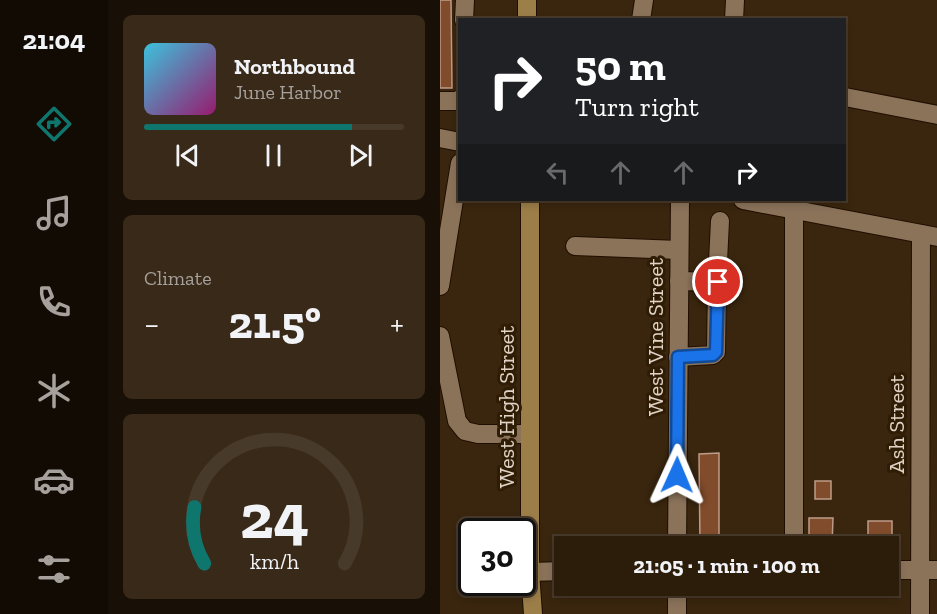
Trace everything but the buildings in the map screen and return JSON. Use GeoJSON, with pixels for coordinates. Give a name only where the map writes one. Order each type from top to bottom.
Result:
{"type":"FeatureCollection","features":[{"type":"Feature","properties":{"kind":"main road"},"geometry":{"type":"LineString","coordinates":[[527,0],[527,18]]}},
{"type":"Feature","properties":{"kind":"main road","name":"West High Street"},"geometry":{"type":"LineString","coordinates":[[530,201],[530,518]]}},
{"type":"Feature","properties":{"kind":"main road","name":"West High Street"},"geometry":{"type":"LineString","coordinates":[[532,596],[533,614]]}},
{"type":"Feature","properties":{"kind":"street"},"geometry":{"type":"LineString","coordinates":[[464,18],[465,0]]}},
{"type":"Feature","properties":{"kind":"street"},"geometry":{"type":"LineString","coordinates":[[641,18],[644,0]]}},
{"type":"Feature","properties":{"kind":"street"},"geometry":{"type":"LineString","coordinates":[[734,18],[736,0]]}},
{"type":"Feature","properties":{"kind":"street"},"geometry":{"type":"LineString","coordinates":[[846,97],[938,115]]}},
{"type":"Feature","properties":{"kind":"street"},"geometry":{"type":"LineString","coordinates":[[440,101],[458,100]]}},
{"type":"Feature","properties":{"kind":"street"},"geometry":{"type":"LineString","coordinates":[[440,138],[458,142]]}},
{"type":"Feature","properties":{"kind":"street"},"geometry":{"type":"LineString","coordinates":[[440,286],[458,175]]}},
{"type":"Feature","properties":{"kind":"street","name":"West Vine Street"},"geometry":{"type":"LineString","coordinates":[[677,536],[680,201]]}},
{"type":"Feature","properties":{"kind":"street"},"geometry":{"type":"LineString","coordinates":[[748,201],[929,236]]}},
{"type":"Feature","properties":{"kind":"street"},"geometry":{"type":"LineString","coordinates":[[794,210],[794,536]]}},
{"type":"Feature","properties":{"kind":"street"},"geometry":{"type":"LineString","coordinates":[[678,357],[713,355],[716,352],[720,221]]}},
{"type":"Feature","properties":{"kind":"street","name":"Ash Street"},"geometry":{"type":"LineString","coordinates":[[920,614],[928,570],[929,236]]}},
{"type":"Feature","properties":{"kind":"street"},"geometry":{"type":"LineString","coordinates":[[575,246],[679,250]]}},
{"type":"Feature","properties":{"kind":"street"},"geometry":{"type":"LineString","coordinates":[[679,281],[718,282]]}},
{"type":"Feature","properties":{"kind":"street"},"geometry":{"type":"LineString","coordinates":[[440,336],[456,421],[465,431],[478,434],[530,434]]}},
{"type":"Feature","properties":{"kind":"street"},"geometry":{"type":"LineString","coordinates":[[899,570],[928,570]]}},
{"type":"Feature","properties":{"kind":"street"},"geometry":{"type":"LineString","coordinates":[[536,572],[554,571]]}},
{"type":"Feature","properties":{"kind":"street"},"geometry":{"type":"LineString","coordinates":[[677,596],[677,614]]}},
{"type":"Feature","properties":{"kind":"route"},"geometry":{"type":"LineString","coordinates":[[677,475],[678,357],[713,355],[716,352],[718,282]]}}]}
